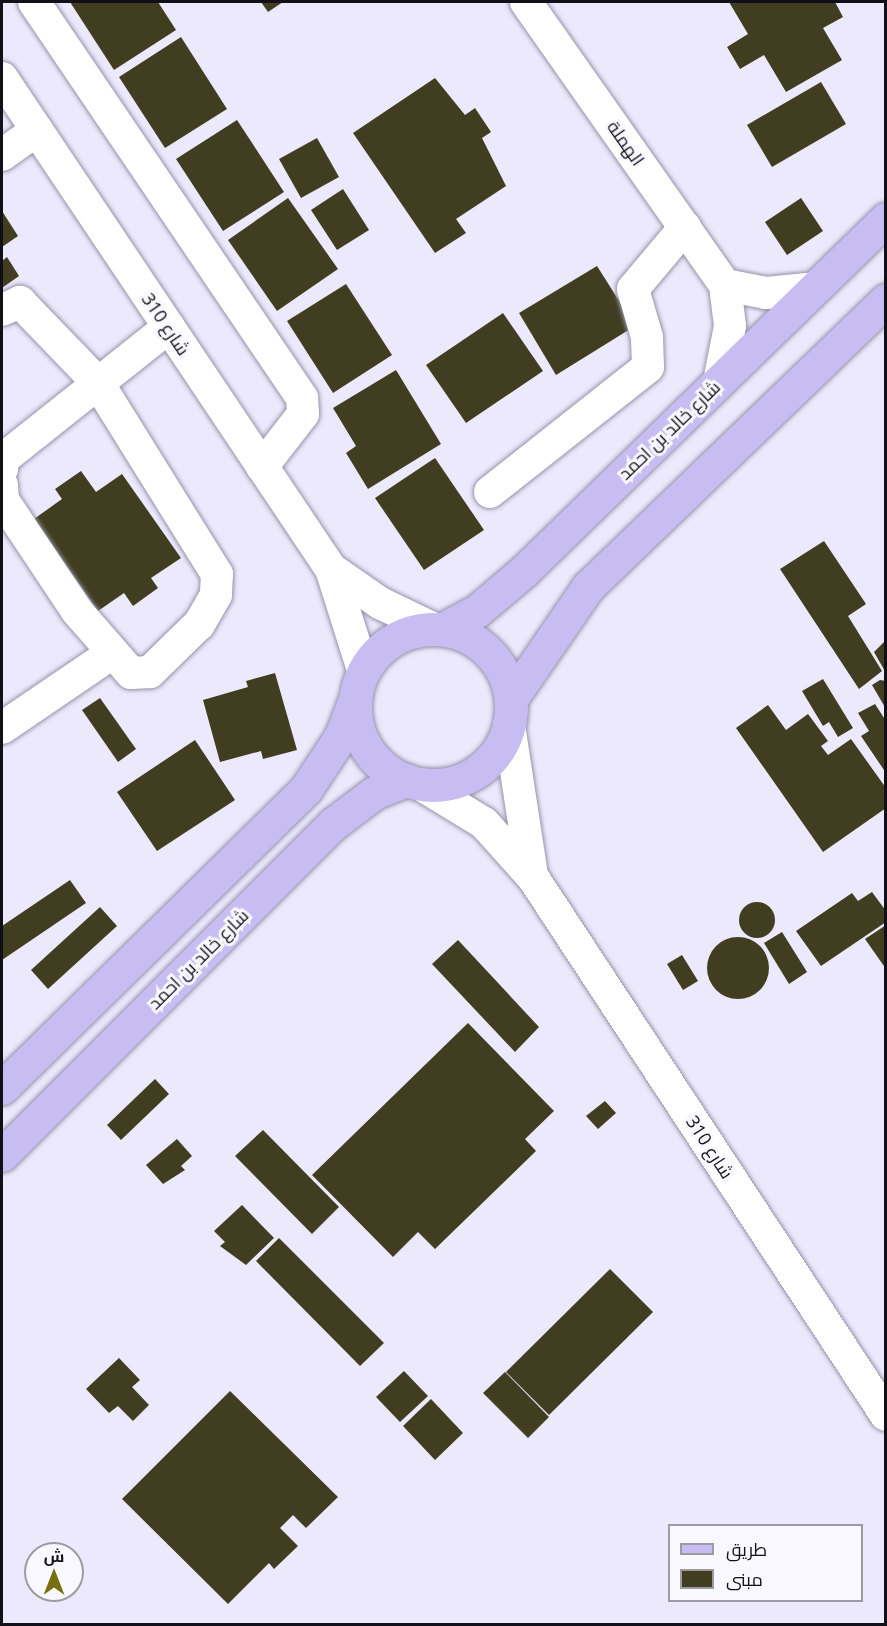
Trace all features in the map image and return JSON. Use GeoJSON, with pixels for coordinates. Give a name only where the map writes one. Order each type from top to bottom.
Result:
{"type":"FeatureCollection","features":[{"type":"Feature","properties":{"kind":"main road","name":"شارع خالد بن احمد"},"geometry":{"type":"LineString","coordinates":[[438,629],[501,593],[885,219]]}},
{"type":"Feature","properties":{"kind":"main road"},"geometry":{"type":"LineString","coordinates":[[359,685],[362,740],[388,770],[413,782],[466,777],[493,755],[510,712],[588,587],[885,300]]}},
{"type":"Feature","properties":{"kind":"main road"},"geometry":{"type":"LineString","coordinates":[[2,1088],[306,789],[341,736],[359,685],[393,640],[438,629],[481,646],[496,660],[510,712]]}},
{"type":"Feature","properties":{"kind":"main road","name":"شارع خالد بن احمد"},"geometry":{"type":"LineString","coordinates":[[2,1155],[333,824],[374,793],[413,782]]}},
{"type":"Feature","properties":{"kind":"street"},"geometry":{"type":"LineString","coordinates":[[34,2],[302,398],[303,414],[262,467]]}},
{"type":"Feature","properties":{"kind":"street","name":"الهملة"},"geometry":{"type":"LineString","coordinates":[[526,2],[726,285]]}},
{"type":"Feature","properties":{"kind":"street","name":"شارع 310"},"geometry":{"type":"LineString","coordinates":[[2,78],[331,569],[359,685]]}},
{"type":"Feature","properties":{"kind":"street"},"geometry":{"type":"LineString","coordinates":[[2,155],[37,130]]}},
{"type":"Feature","properties":{"kind":"street"},"geometry":{"type":"LineString","coordinates":[[490,492],[648,367],[647,337],[633,289],[685,227]]}},
{"type":"Feature","properties":{"kind":"street"},"geometry":{"type":"LineString","coordinates":[[719,382],[729,343],[726,285],[766,293],[814,288]]}},
{"type":"Feature","properties":{"kind":"street"},"geometry":{"type":"LineString","coordinates":[[2,310],[20,302],[98,383],[218,584],[200,624],[150,672],[131,672],[111,654],[3,500],[2,485]]}},
{"type":"Feature","properties":{"kind":"street"},"geometry":{"type":"LineString","coordinates":[[2,469],[3,459],[169,327]]}},
{"type":"Feature","properties":{"kind":"street","name":"شارع 310"},"geometry":{"type":"LineString","coordinates":[[331,569],[380,603],[438,629]]}},
{"type":"Feature","properties":{"kind":"street"},"geometry":{"type":"LineString","coordinates":[[2,728],[111,654]]}},
{"type":"Feature","properties":{"kind":"street","name":"شارع 310"},"geometry":{"type":"LineString","coordinates":[[510,712],[517,802],[534,879]]}},
{"type":"Feature","properties":{"kind":"street","name":"شارع 310"},"geometry":{"type":"LineString","coordinates":[[413,782],[484,823],[534,879],[885,1415]]}},
{"type":"Feature","properties":{"kind":"building"},"geometry":{"type":"Polygon","coordinates":[[[70,2],[158,2],[176,30],[114,70],[70,2]]]}},
{"type":"Feature","properties":{"kind":"building"},"geometry":{"type":"Polygon","coordinates":[[[261,2],[283,2],[268,12],[261,2]]]}},
{"type":"Feature","properties":{"kind":"building"},"geometry":{"type":"Polygon","coordinates":[[[729,2],[835,2],[843,17],[823,28],[842,60],[786,92],[764,55],[740,69],[727,47],[748,34],[729,2]]]}},
{"type":"Feature","properties":{"kind":"building"},"geometry":{"type":"Polygon","coordinates":[[[181,37],[227,109],[165,148],[119,77],[181,37]]]}},
{"type":"Feature","properties":{"kind":"building"},"geometry":{"type":"Polygon","coordinates":[[[435,78],[465,115],[475,108],[491,132],[482,138],[506,186],[456,219],[466,233],[435,253],[353,133],[435,78]]]}},
{"type":"Feature","properties":{"kind":"building"},"geometry":{"type":"Polygon","coordinates":[[[821,82],[846,124],[772,167],[747,125],[821,82]]]}},
{"type":"Feature","properties":{"kind":"building"},"geometry":{"type":"Polygon","coordinates":[[[237,120],[284,192],[223,231],[176,159],[237,120]]]}},
{"type":"Feature","properties":{"kind":"building"},"geometry":{"type":"Polygon","coordinates":[[[317,138],[339,177],[301,198],[279,159],[317,138]]]}},
{"type":"Feature","properties":{"kind":"building"},"geometry":{"type":"Polygon","coordinates":[[[343,189],[369,230],[337,250],[311,210],[343,189]]]}},
{"type":"Feature","properties":{"kind":"building"},"geometry":{"type":"Polygon","coordinates":[[[288,198],[338,269],[277,311],[228,240],[288,198]]]}},
{"type":"Feature","properties":{"kind":"building"},"geometry":{"type":"Polygon","coordinates":[[[801,198],[823,231],[787,255],[765,222],[801,198]]]}},
{"type":"Feature","properties":{"kind":"building"},"geometry":{"type":"Polygon","coordinates":[[[2,211],[18,236],[2,247],[2,211]]]}},
{"type":"Feature","properties":{"kind":"building"},"geometry":{"type":"Polygon","coordinates":[[[7,257],[19,276],[2,288],[2,261],[7,257]]]}},
{"type":"Feature","properties":{"kind":"building"},"geometry":{"type":"Polygon","coordinates":[[[597,266],[635,326],[556,375],[519,313],[597,266]]]}},
{"type":"Feature","properties":{"kind":"building"},"geometry":{"type":"Polygon","coordinates":[[[346,284],[392,355],[333,393],[287,321],[346,284]]]}},
{"type":"Feature","properties":{"kind":"building"},"geometry":{"type":"Polygon","coordinates":[[[503,313],[543,371],[466,423],[426,365],[503,313]]]}},
{"type":"Feature","properties":{"kind":"building"},"geometry":{"type":"Polygon","coordinates":[[[396,370],[441,444],[368,489],[346,453],[356,446],[333,408],[396,370]]]}},
{"type":"Feature","properties":{"kind":"building"},"geometry":{"type":"Polygon","coordinates":[[[435,458],[484,530],[424,570],[375,498],[435,458]]]}},
{"type":"Feature","properties":{"kind":"building"},"geometry":{"type":"Polygon","coordinates":[[[81,471],[96,492],[122,474],[181,558],[151,578],[158,588],[133,606],[124,593],[98,611],[34,519],[62,499],[55,489],[81,471]]]}},
{"type":"Feature","properties":{"kind":"building"},"geometry":{"type":"Polygon","coordinates":[[[824,541],[866,604],[848,616],[882,671],[859,689],[780,569],[824,541]]]}},
{"type":"Feature","properties":{"kind":"building"},"geometry":{"type":"Polygon","coordinates":[[[886,640],[886,673],[874,652],[886,640]]]}},
{"type":"Feature","properties":{"kind":"building"},"geometry":{"type":"Polygon","coordinates":[[[275,673],[297,750],[263,759],[261,751],[220,762],[203,700],[248,687],[246,681],[275,673]]]}},
{"type":"Feature","properties":{"kind":"building"},"geometry":{"type":"Polygon","coordinates":[[[823,679],[853,728],[838,737],[829,722],[823,726],[802,691],[823,679]]]}},
{"type":"Feature","properties":{"kind":"building"},"geometry":{"type":"Polygon","coordinates":[[[880,680],[886,681],[886,709],[872,685],[880,680]]]}},
{"type":"Feature","properties":{"kind":"building"},"geometry":{"type":"Polygon","coordinates":[[[100,698],[136,749],[118,762],[82,710],[100,698]]]}},
{"type":"Feature","properties":{"kind":"building"},"geometry":{"type":"Polygon","coordinates":[[[875,704],[886,721],[886,773],[861,736],[869,731],[858,713],[875,704]]]}},
{"type":"Feature","properties":{"kind":"building"},"geometry":{"type":"Polygon","coordinates":[[[768,705],[786,730],[808,714],[828,741],[821,746],[828,755],[851,739],[886,788],[886,808],[823,852],[736,728],[768,705]]]}},
{"type":"Feature","properties":{"kind":"building"},"geometry":{"type":"Polygon","coordinates":[[[195,740],[235,800],[157,851],[117,792],[195,740]]]}},
{"type":"Feature","properties":{"kind":"building"},"geometry":{"type":"Polygon","coordinates":[[[70,880],[86,903],[2,960],[2,926],[70,880]]]}},
{"type":"Feature","properties":{"kind":"building"},"geometry":{"type":"Polygon","coordinates":[[[872,892],[886,911],[886,922],[821,966],[796,931],[852,893],[858,901],[872,892]]]}},
{"type":"Feature","properties":{"kind":"building"},"geometry":{"type":"Polygon","coordinates":[[[757,902],[769,908],[775,920],[769,932],[757,938],[745,932],[739,920],[745,908],[757,902]]]}},
{"type":"Feature","properties":{"kind":"building"},"geometry":{"type":"Polygon","coordinates":[[[100,907],[117,926],[48,989],[31,970],[100,907]]]}},
{"type":"Feature","properties":{"kind":"building"},"geometry":{"type":"Polygon","coordinates":[[[886,925],[886,969],[865,939],[886,925]]]}},
{"type":"Feature","properties":{"kind":"building"},"geometry":{"type":"Polygon","coordinates":[[[782,932],[807,972],[789,984],[764,943],[782,932]]]}},
{"type":"Feature","properties":{"kind":"building"},"geometry":{"type":"Polygon","coordinates":[[[738,937],[755,942],[760,946],[764,951],[769,968],[764,985],[760,990],[755,994],[738,999],[721,994],[716,990],[712,985],[707,968],[712,951],[716,946],[721,942],[738,937]]]}},
{"type":"Feature","properties":{"kind":"building"},"geometry":{"type":"Polygon","coordinates":[[[458,940],[539,1027],[515,1052],[432,964],[458,940]]]}},
{"type":"Feature","properties":{"kind":"building"},"geometry":{"type":"Polygon","coordinates":[[[682,955],[698,981],[683,990],[667,964],[682,955]]]}},
{"type":"Feature","properties":{"kind":"building"},"geometry":{"type":"Polygon","coordinates":[[[468,1023],[554,1111],[525,1139],[536,1151],[435,1249],[418,1232],[393,1257],[312,1175],[468,1023]]]}},
{"type":"Feature","properties":{"kind":"building"},"geometry":{"type":"Polygon","coordinates":[[[155,1079],[169,1094],[121,1140],[107,1125],[155,1079]]]}},
{"type":"Feature","properties":{"kind":"building"},"geometry":{"type":"Polygon","coordinates":[[[605,1101],[616,1113],[598,1129],[586,1116],[605,1101]]]}},
{"type":"Feature","properties":{"kind":"building"},"geometry":{"type":"Polygon","coordinates":[[[263,1130],[339,1207],[312,1234],[235,1156],[263,1130]]]}},
{"type":"Feature","properties":{"kind":"building"},"geometry":{"type":"Polygon","coordinates":[[[177,1139],[192,1156],[181,1166],[185,1170],[163,1184],[146,1165],[177,1139]]]}},
{"type":"Feature","properties":{"kind":"building"},"geometry":{"type":"Polygon","coordinates":[[[242,1205],[274,1238],[246,1265],[220,1246],[225,1242],[214,1231],[242,1205]]]}},
{"type":"Feature","properties":{"kind":"building"},"geometry":{"type":"Polygon","coordinates":[[[279,1238],[384,1343],[360,1366],[256,1261],[279,1238]]]}},
{"type":"Feature","properties":{"kind":"building"},"geometry":{"type":"Polygon","coordinates":[[[610,1269],[653,1312],[549,1415],[506,1372],[610,1269]]]}},
{"type":"Feature","properties":{"kind":"building"},"geometry":{"type":"Polygon","coordinates":[[[119,1358],[140,1380],[132,1387],[149,1405],[133,1421],[118,1406],[109,1413],[86,1389],[119,1358]]]}},
{"type":"Feature","properties":{"kind":"building"},"geometry":{"type":"Polygon","coordinates":[[[404,1371],[428,1396],[400,1422],[376,1397],[404,1371]]]}},
{"type":"Feature","properties":{"kind":"building"},"geometry":{"type":"Polygon","coordinates":[[[505,1372],[549,1417],[528,1438],[483,1393],[505,1372]]]}},
{"type":"Feature","properties":{"kind":"building"},"geometry":{"type":"Polygon","coordinates":[[[230,1391],[338,1497],[306,1528],[293,1515],[280,1528],[298,1546],[274,1569],[269,1563],[228,1604],[122,1499],[230,1391]]]}},
{"type":"Feature","properties":{"kind":"building"},"geometry":{"type":"Polygon","coordinates":[[[431,1399],[463,1433],[435,1460],[403,1426],[431,1399]]]}}]}
